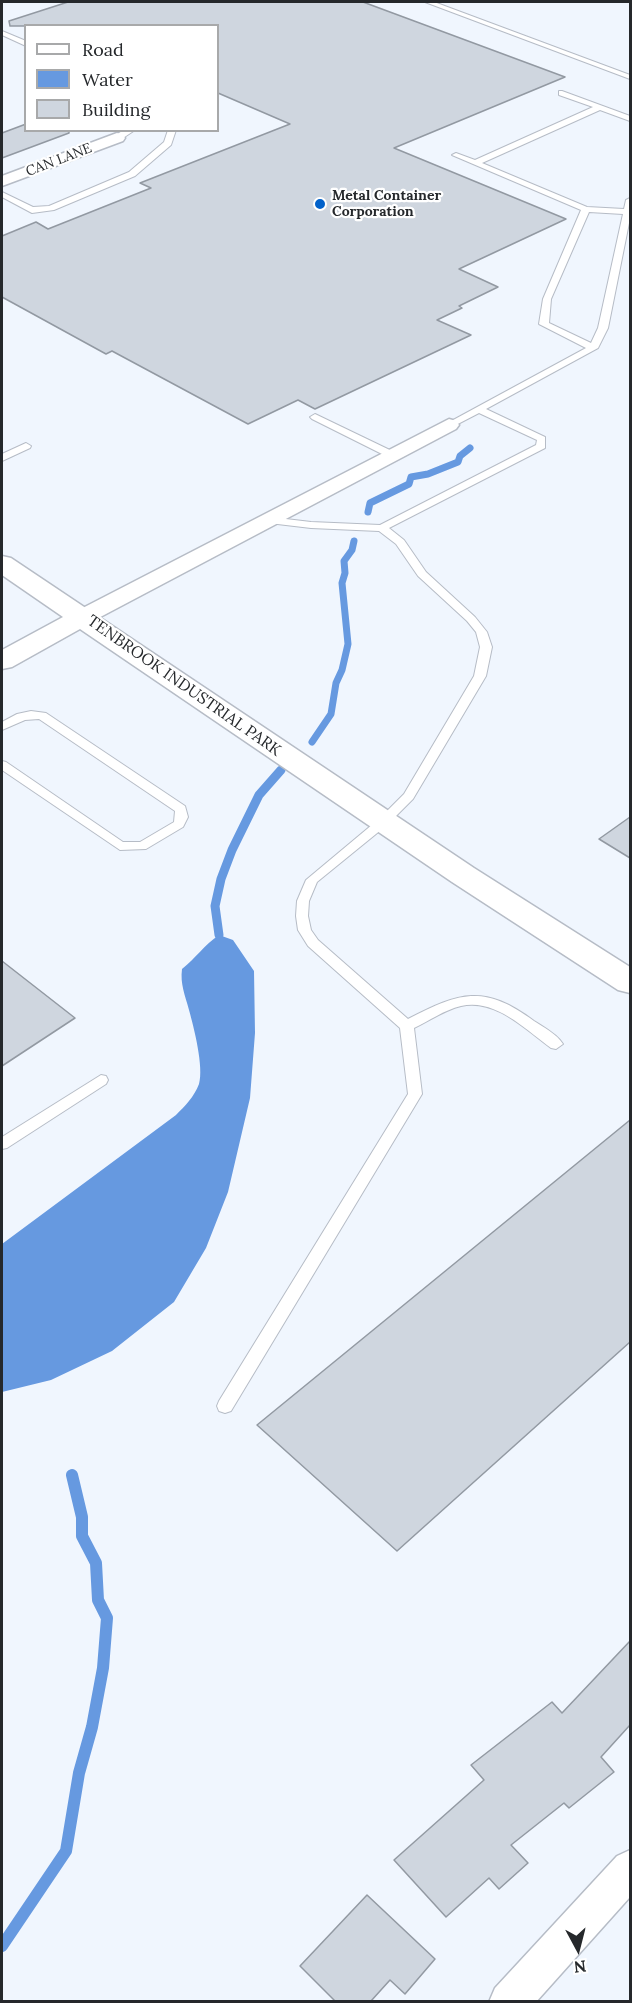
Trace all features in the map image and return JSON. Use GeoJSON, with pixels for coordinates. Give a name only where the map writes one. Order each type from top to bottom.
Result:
{"type":"FeatureCollection","features":[{"type":"Feature","properties":{"kind":"street","name":"CAN LANE"},"geometry":{"type":"LineString","coordinates":[[2,181],[124,134]]}},
{"type":"Feature","properties":{"kind":"street","name":"TENBROOK INDUSTRIAL PARK"},"geometry":{"type":"LineString","coordinates":[[449,425],[81,618],[383,822],[630,982]]}},
{"type":"Feature","properties":{"kind":"street"},"geometry":{"type":"LineString","coordinates":[[2,564],[81,618],[2,661]]}},
{"type":"Feature","properties":{"kind":"street"},"geometry":{"type":"LineString","coordinates":[[509,2001],[630,1869]]}},
{"type":"Feature","properties":{"kind":"lane"},"geometry":{"type":"LineString","coordinates":[[429,2],[630,77]]}},
{"type":"Feature","properties":{"kind":"lane"},"geometry":{"type":"LineString","coordinates":[[2,33],[24,43]]}},
{"type":"Feature","properties":{"kind":"lane"},"geometry":{"type":"LineString","coordinates":[[562,93],[630,118]]}},
{"type":"Feature","properties":{"kind":"lane"},"geometry":{"type":"LineString","coordinates":[[475,163],[600,107]]}},
{"type":"Feature","properties":{"kind":"lane"},"geometry":{"type":"LineString","coordinates":[[2,194],[32,210],[51,208],[132,174],[168,142],[171,132]]}},
{"type":"Feature","properties":{"kind":"lane"},"geometry":{"type":"LineString","coordinates":[[456,155],[586,209],[628,212]]}},
{"type":"Feature","properties":{"kind":"lane"},"geometry":{"type":"LineString","coordinates":[[449,425],[593,348],[603,328],[630,200]]}},
{"type":"Feature","properties":{"kind":"lane"},"geometry":{"type":"LineString","coordinates":[[586,209],[548,299],[544,324],[593,348]]}},
{"type":"Feature","properties":{"kind":"lane"},"geometry":{"type":"LineString","coordinates":[[268,519],[311,525],[382,528],[541,446],[542,439],[480,410]]}},
{"type":"Feature","properties":{"kind":"lane"},"geometry":{"type":"LineString","coordinates":[[315,417],[392,455]]}},
{"type":"Feature","properties":{"kind":"lane"},"geometry":{"type":"LineString","coordinates":[[2,458],[26,446]]}},
{"type":"Feature","properties":{"kind":"lane"},"geometry":{"type":"LineString","coordinates":[[225,1406],[415,1094],[407,1026],[324,955],[305,930],[302,916],[306,891],[312,880],[383,822],[409,796],[480,676],[486,647],[481,632],[471,619],[422,574],[400,542],[382,528]]}},
{"type":"Feature","properties":{"kind":"lane"},"geometry":{"type":"LineString","coordinates":[[2,727],[32,713],[42,716],[181,809],[182,817],[179,824],[142,846],[120,846],[2,765]]}},
{"type":"Feature","properties":{"kind":"lane"},"geometry":{"type":"LineString","coordinates":[[407,1026],[450,1004],[478,999],[492,1002],[506,1009],[556,1044]]}},
{"type":"Feature","properties":{"kind":"lane"},"geometry":{"type":"LineString","coordinates":[[2,1144],[100,1080]]}},
{"type":"Feature","properties":{"kind":"water"},"geometry":{"type":"Polygon","coordinates":[[[219,935],[233,940],[254,971],[255,1033],[250,1098],[228,1192],[206,1248],[174,1302],[112,1351],[51,1380],[2,1392],[2,1244],[176,1115],[192,1097],[199,1084],[200,1068],[196,1037],[182,985],[182,969],[219,935]]]}},
{"type":"Feature","properties":{"kind":"building","name":"Metal Container Corporation"},"geometry":{"type":"Polygon","coordinates":[[[68,2],[363,2],[565,77],[394,148],[566,219],[459,269],[498,287],[459,306],[462,308],[437,320],[471,335],[315,409],[298,400],[248,424],[112,351],[106,354],[2,297],[2,236],[36,222],[48,229],[151,188],[140,183],[290,124],[219,93],[219,24],[24,24],[24,26],[10,26],[9,21],[68,2]]]}},
{"type":"Feature","properties":{"kind":"building"},"geometry":{"type":"Polygon","coordinates":[[[24,125],[24,132],[69,132],[2,158],[2,133],[24,125]]]}},
{"type":"Feature","properties":{"kind":"building"},"geometry":{"type":"Polygon","coordinates":[[[630,817],[630,858],[599,839],[630,817]]]}},
{"type":"Feature","properties":{"kind":"building"},"geometry":{"type":"Polygon","coordinates":[[[2,961],[75,1018],[2,1066],[2,961]]]}},
{"type":"Feature","properties":{"kind":"building"},"geometry":{"type":"Polygon","coordinates":[[[630,1120],[630,1342],[397,1551],[257,1425],[630,1120]]]}},
{"type":"Feature","properties":{"kind":"building"},"geometry":{"type":"Polygon","coordinates":[[[630,1641],[630,1725],[601,1757],[614,1772],[569,1808],[564,1803],[511,1845],[528,1863],[499,1889],[489,1878],[446,1917],[394,1860],[484,1780],[471,1765],[552,1702],[562,1713],[630,1641]]]}},
{"type":"Feature","properties":{"kind":"building"},"geometry":{"type":"Polygon","coordinates":[[[367,1895],[435,1959],[405,1994],[390,1980],[371,2001],[335,2001],[300,1966],[367,1895]]]}},
{"type":"Feature","properties":{"kind":"waterway"},"geometry":{"type":"LineString","coordinates":[[368,512],[370,503],[409,484],[411,477],[428,474],[458,462],[460,456],[470,448]]}},
{"type":"Feature","properties":{"kind":"waterway"},"geometry":{"type":"LineString","coordinates":[[312,742],[331,714],[336,683],[342,670],[348,644],[342,583],[345,573],[344,561],[352,550],[354,541]]}},
{"type":"Feature","properties":{"kind":"waterway"},"geometry":{"type":"LineString","coordinates":[[219,935],[215,906],[221,879],[232,850],[259,795],[281,770]]}},
{"type":"Feature","properties":{"kind":"waterway"},"geometry":{"type":"LineString","coordinates":[[2,1946],[66,1851],[79,1773],[92,1727],[103,1668],[107,1618],[98,1600],[96,1563],[82,1536],[82,1517],[72,1475]]}},
{"type":"Feature","properties":{"kind":"place","name":"Metal Container Corporation"},"geometry":{"type":"Point","coordinates":[320,204]}}]}
